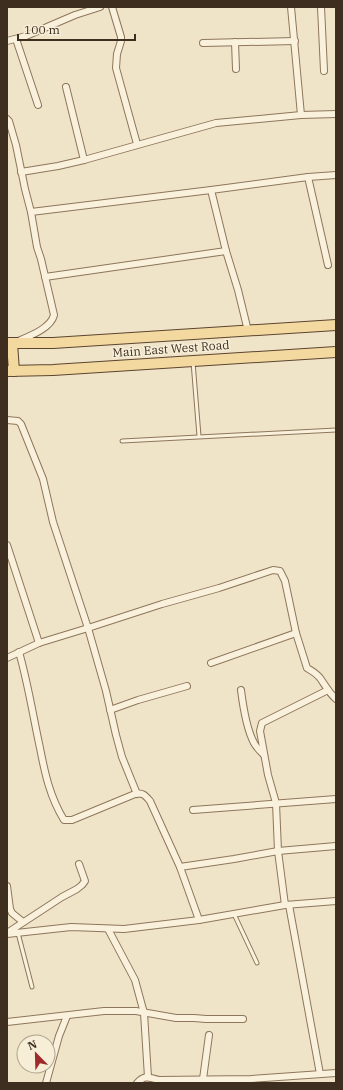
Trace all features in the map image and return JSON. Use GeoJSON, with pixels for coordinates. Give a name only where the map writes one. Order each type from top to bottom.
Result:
{"type":"FeatureCollection","features":[{"type":"Feature","properties":{"kind":"main road","name":"Main East West Road"},"geometry":{"type":"LineString","coordinates":[[10,343],[52,343],[336,325]]}},
{"type":"Feature","properties":{"kind":"main road"},"geometry":{"type":"LineString","coordinates":[[10,343],[10,371]]}},
{"type":"Feature","properties":{"kind":"main road","name":"Main East West Road"},"geometry":{"type":"LineString","coordinates":[[10,371],[53,370],[336,352]]}},
{"type":"Feature","properties":{"kind":"street"},"geometry":{"type":"LineString","coordinates":[[7,40],[26,36],[75,15],[100,7]]}},
{"type":"Feature","properties":{"kind":"street"},"geometry":{"type":"LineString","coordinates":[[112,7],[121,37],[117,54],[116,68],[137,144]]}},
{"type":"Feature","properties":{"kind":"street"},"geometry":{"type":"LineString","coordinates":[[291,7],[301,115]]}},
{"type":"Feature","properties":{"kind":"street"},"geometry":{"type":"LineString","coordinates":[[321,7],[324,71]]}},
{"type":"Feature","properties":{"kind":"street"},"geometry":{"type":"LineString","coordinates":[[16,39],[38,105]]}},
{"type":"Feature","properties":{"kind":"street"},"geometry":{"type":"LineString","coordinates":[[203,43],[295,41]]}},
{"type":"Feature","properties":{"kind":"street"},"geometry":{"type":"LineString","coordinates":[[235,42],[236,69]]}},
{"type":"Feature","properties":{"kind":"street"},"geometry":{"type":"LineString","coordinates":[[66,87],[84,160]]}},
{"type":"Feature","properties":{"kind":"street"},"geometry":{"type":"LineString","coordinates":[[21,172],[84,160],[216,123],[301,115],[336,114]]}},
{"type":"Feature","properties":{"kind":"street"},"geometry":{"type":"LineString","coordinates":[[7,119],[10,122],[24,189],[31,212],[54,314],[53,320],[34,334],[10,343]]}},
{"type":"Feature","properties":{"kind":"street"},"geometry":{"type":"LineString","coordinates":[[31,212],[308,177],[336,175]]}},
{"type":"Feature","properties":{"kind":"street"},"geometry":{"type":"LineString","coordinates":[[308,177],[328,265]]}},
{"type":"Feature","properties":{"kind":"street"},"geometry":{"type":"LineString","coordinates":[[211,190],[248,330]]}},
{"type":"Feature","properties":{"kind":"street"},"geometry":{"type":"LineString","coordinates":[[45,277],[226,251]]}},
{"type":"Feature","properties":{"kind":"street"},"geometry":{"type":"LineString","coordinates":[[7,420],[18,421],[21,424],[43,478],[53,522],[88,628],[106,691],[122,757],[137,794]]}},
{"type":"Feature","properties":{"kind":"street"},"geometry":{"type":"LineString","coordinates":[[7,545],[39,643]]}},
{"type":"Feature","properties":{"kind":"street"},"geometry":{"type":"LineString","coordinates":[[7,658],[39,643],[273,570],[280,571],[285,581],[296,633],[307,668],[320,678],[336,699]]}},
{"type":"Feature","properties":{"kind":"street"},"geometry":{"type":"LineString","coordinates":[[211,663],[296,633]]}},
{"type":"Feature","properties":{"kind":"street"},"geometry":{"type":"LineString","coordinates":[[19,652],[30,695],[38,741],[50,790],[64,820],[72,820],[137,794],[143,794],[150,801],[180,867],[199,920]]}},
{"type":"Feature","properties":{"kind":"street"},"geometry":{"type":"LineString","coordinates":[[110,710],[138,700],[187,686]]}},
{"type":"Feature","properties":{"kind":"street"},"geometry":{"type":"LineString","coordinates":[[241,690],[250,735],[256,747],[265,756]]}},
{"type":"Feature","properties":{"kind":"street"},"geometry":{"type":"LineString","coordinates":[[320,1074],[287,905],[278,851],[276,803],[268,775],[260,731],[262,723],[328,690]]}},
{"type":"Feature","properties":{"kind":"street"},"geometry":{"type":"LineString","coordinates":[[193,810],[336,799]]}},
{"type":"Feature","properties":{"kind":"street"},"geometry":{"type":"LineString","coordinates":[[180,867],[278,851],[336,846]]}},
{"type":"Feature","properties":{"kind":"street"},"geometry":{"type":"LineString","coordinates":[[7,934],[23,922],[82,885],[85,881],[79,864]]}},
{"type":"Feature","properties":{"kind":"street"},"geometry":{"type":"LineString","coordinates":[[7,886],[10,909],[12,913],[23,922]]}},
{"type":"Feature","properties":{"kind":"street"},"geometry":{"type":"LineString","coordinates":[[7,934],[71,927],[124,929],[199,920],[287,905],[336,901]]}},
{"type":"Feature","properties":{"kind":"street"},"geometry":{"type":"LineString","coordinates":[[108,929],[134,980],[144,1013],[148,1077]]}},
{"type":"Feature","properties":{"kind":"street"},"geometry":{"type":"LineString","coordinates":[[7,1022],[104,1011],[136,1011],[176,1018],[243,1019]]}},
{"type":"Feature","properties":{"kind":"street"},"geometry":{"type":"LineString","coordinates":[[46,1083],[59,1036],[67,1016]]}},
{"type":"Feature","properties":{"kind":"street"},"geometry":{"type":"LineString","coordinates":[[203,1079],[209,1035]]}},
{"type":"Feature","properties":{"kind":"street"},"geometry":{"type":"LineString","coordinates":[[137,1083],[143,1078],[148,1077],[159,1080],[194,1081],[203,1079],[251,1081],[336,1073]]}},
{"type":"Feature","properties":{"kind":"lane"},"geometry":{"type":"LineString","coordinates":[[193,360],[198,436]]}},
{"type":"Feature","properties":{"kind":"lane"},"geometry":{"type":"LineString","coordinates":[[122,441],[336,430]]}},
{"type":"Feature","properties":{"kind":"lane"},"geometry":{"type":"LineString","coordinates":[[234,914],[257,964]]}},
{"type":"Feature","properties":{"kind":"lane"},"geometry":{"type":"LineString","coordinates":[[18,933],[32,987]]}}]}
